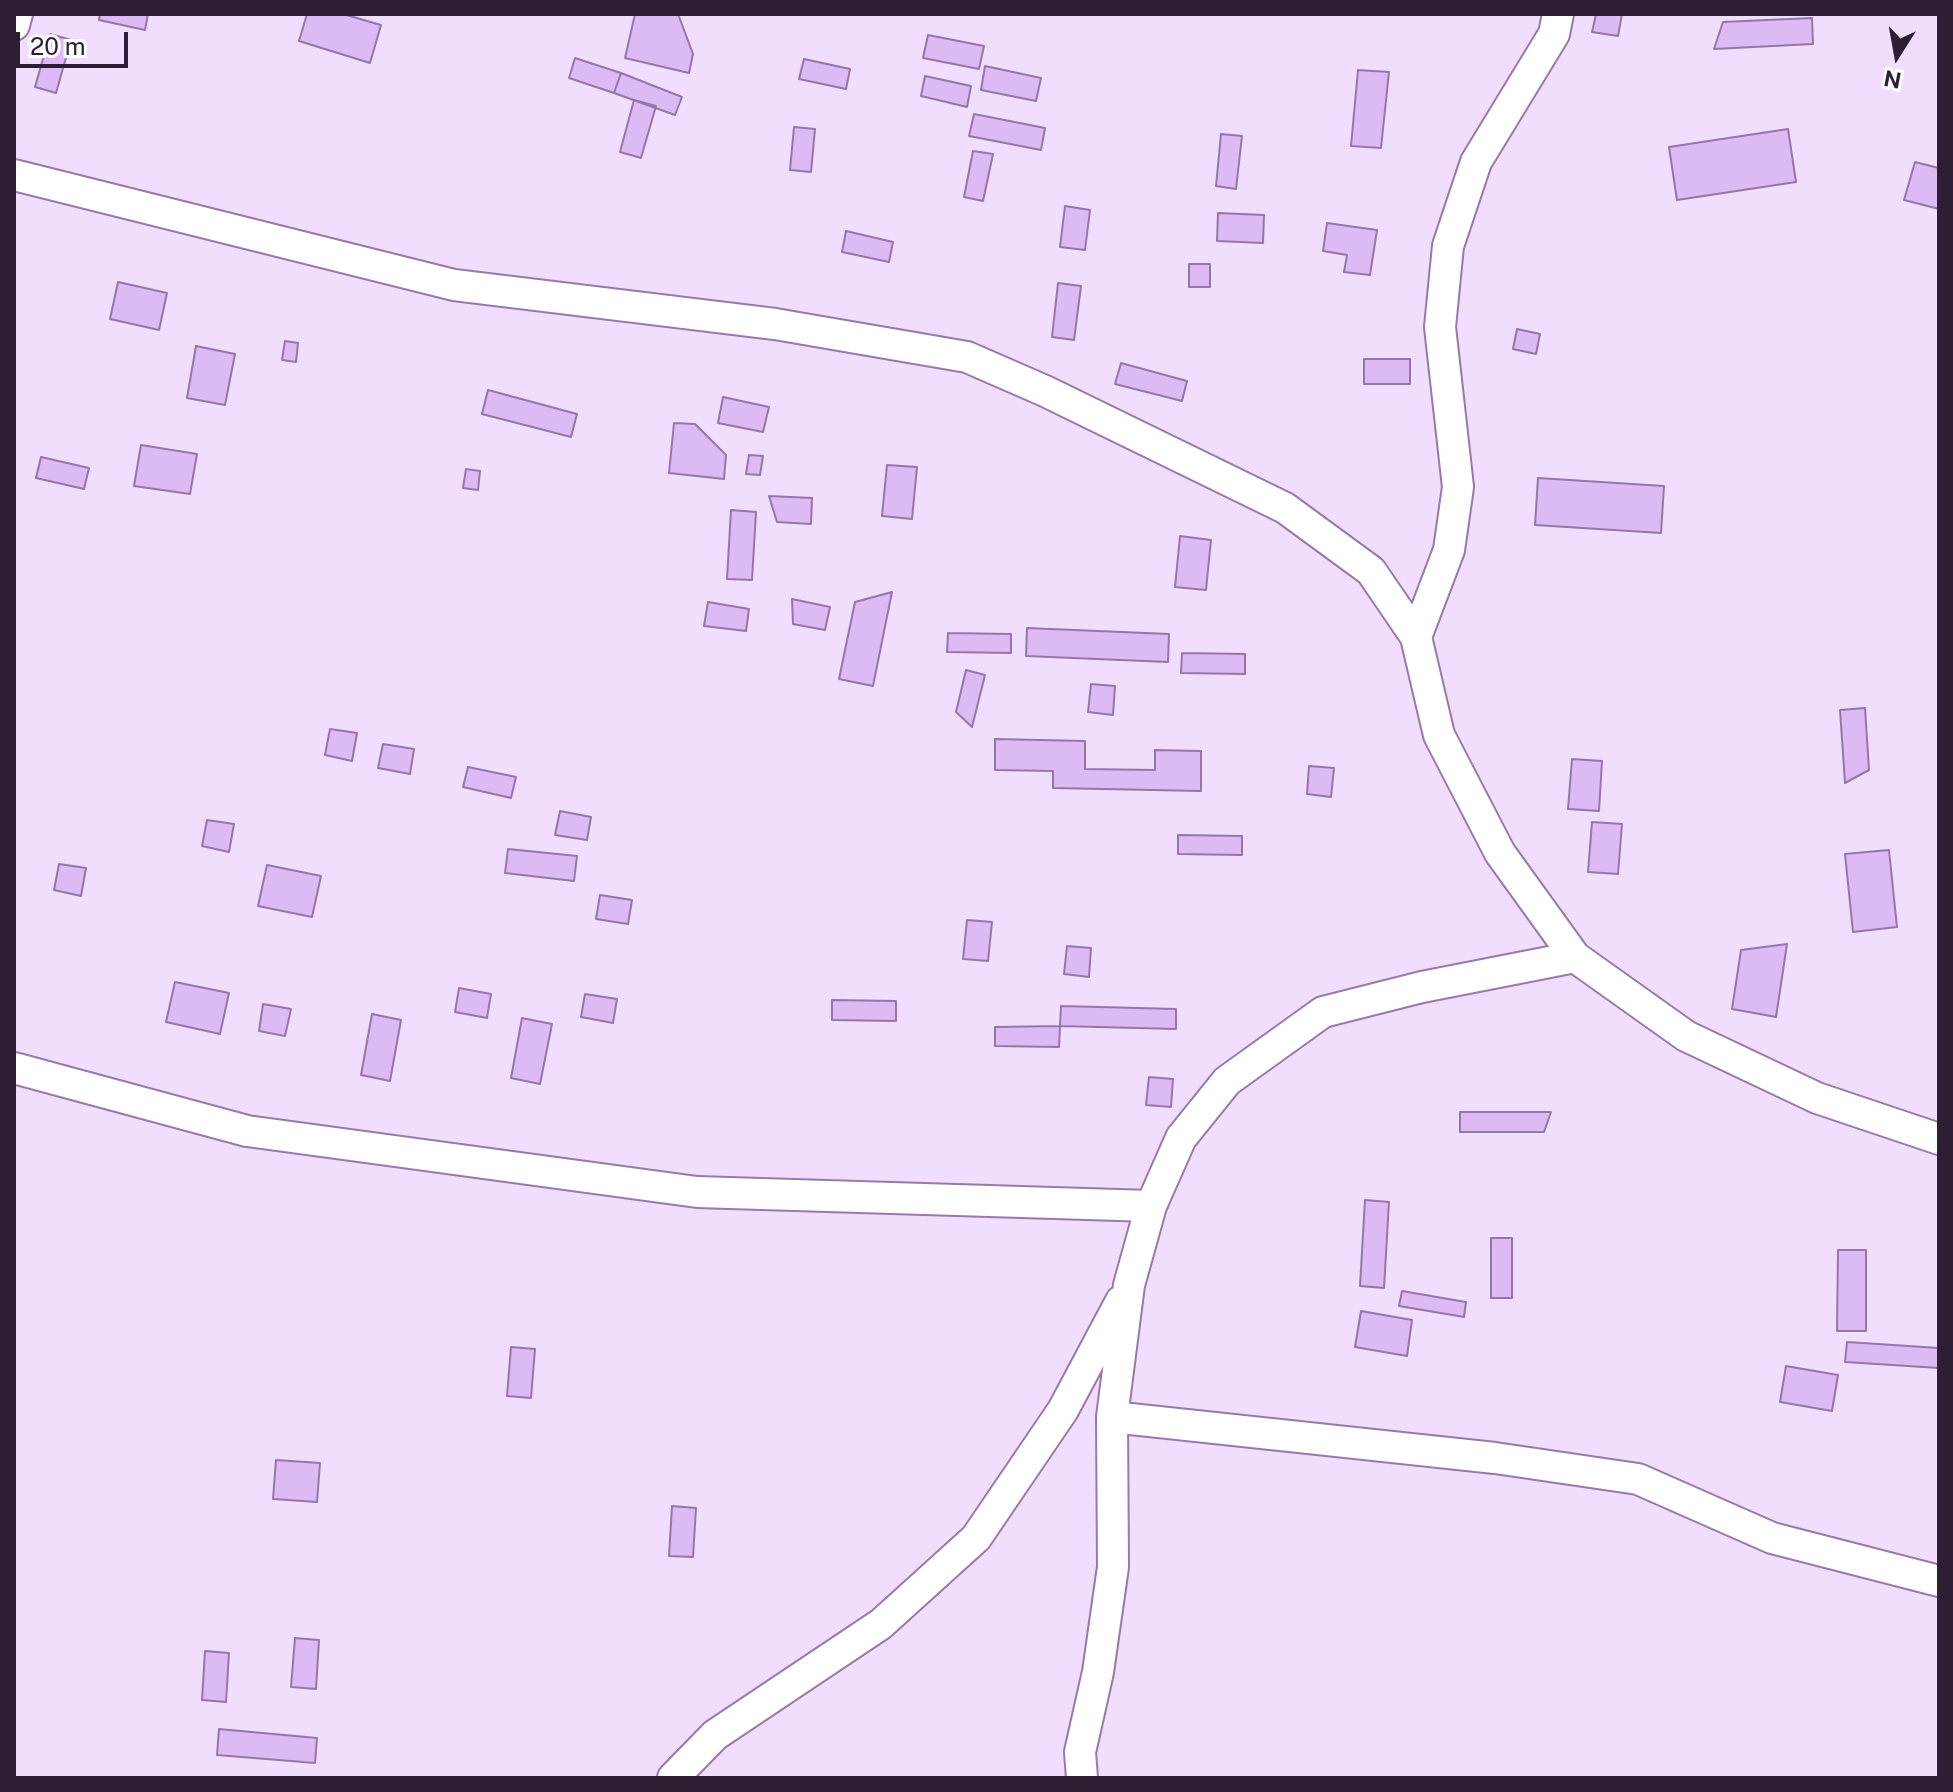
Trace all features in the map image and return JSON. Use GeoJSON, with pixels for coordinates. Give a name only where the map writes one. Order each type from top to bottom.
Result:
{"type":"FeatureCollection","features":[{"type":"Feature","properties":{"kind":"street"},"geometry":{"type":"LineString","coordinates":[[14,25],[17,14]]}},
{"type":"Feature","properties":{"kind":"street"},"geometry":{"type":"LineString","coordinates":[[1416,637],[1449,550],[1458,487],[1440,327],[1448,246],[1476,162],[1554,34],[1558,14]]}},
{"type":"Feature","properties":{"kind":"street"},"geometry":{"type":"LineString","coordinates":[[14,175],[454,285],[775,324],[967,357],[1045,391],[1285,508],[1371,571],[1416,637],[1439,735],[1500,853],[1575,957],[1686,1036],[1817,1098],[1939,1139]]}},
{"type":"Feature","properties":{"kind":"street"},"geometry":{"type":"LineString","coordinates":[[1082,1778],[1080,1752],[1098,1672],[1113,1567],[1112,1417],[1129,1285],[1151,1206],[1181,1138],[1227,1081],[1323,1012],[1422,987],[1575,957]]}},
{"type":"Feature","properties":{"kind":"street"},"geometry":{"type":"LineString","coordinates":[[14,1068],[247,1131],[697,1192],[1151,1206]]}},
{"type":"Feature","properties":{"kind":"street"},"geometry":{"type":"LineString","coordinates":[[673,1778],[715,1735],[881,1624],[976,1538],[1063,1410],[1129,1285]]}},
{"type":"Feature","properties":{"kind":"street"},"geometry":{"type":"LineString","coordinates":[[1112,1417],[1495,1458],[1638,1479],[1772,1538],[1939,1581]]}},
{"type":"Feature","properties":{"kind":"building"},"geometry":{"type":"Polygon","coordinates":[[[100,14],[148,14],[145,30],[99,20],[100,14]]]}},
{"type":"Feature","properties":{"kind":"building"},"geometry":{"type":"Polygon","coordinates":[[[307,14],[343,14],[381,25],[370,63],[299,41],[307,14]]]}},
{"type":"Feature","properties":{"kind":"building"},"geometry":{"type":"Polygon","coordinates":[[[635,14],[678,14],[693,54],[689,73],[625,58],[635,14]]]}},
{"type":"Feature","properties":{"kind":"building"},"geometry":{"type":"Polygon","coordinates":[[[1596,14],[1622,14],[1618,36],[1592,32],[1596,14]]]}},
{"type":"Feature","properties":{"kind":"building"},"geometry":{"type":"Polygon","coordinates":[[[1812,18],[1813,44],[1714,49],[1723,22],[1812,18]]]}},
{"type":"Feature","properties":{"kind":"building"},"geometry":{"type":"Polygon","coordinates":[[[50,34],[71,40],[56,93],[35,87],[50,34]]]}},
{"type":"Feature","properties":{"kind":"building"},"geometry":{"type":"Polygon","coordinates":[[[928,35],[984,46],[979,69],[923,58],[928,35]]]}},
{"type":"Feature","properties":{"kind":"building"},"geometry":{"type":"Polygon","coordinates":[[[575,58],[621,73],[614,93],[569,78],[575,58]]]}},
{"type":"Feature","properties":{"kind":"building"},"geometry":{"type":"Polygon","coordinates":[[[804,59],[850,69],[846,89],[799,79],[804,59]]]}},
{"type":"Feature","properties":{"kind":"building"},"geometry":{"type":"Polygon","coordinates":[[[985,66],[1041,78],[1036,101],[981,90],[985,66]]]}},
{"type":"Feature","properties":{"kind":"building"},"geometry":{"type":"Polygon","coordinates":[[[1358,70],[1389,72],[1381,148],[1351,146],[1358,70]]]}},
{"type":"Feature","properties":{"kind":"building"},"geometry":{"type":"Polygon","coordinates":[[[621,73],[682,97],[675,115],[614,93],[621,73]]]}},
{"type":"Feature","properties":{"kind":"building"},"geometry":{"type":"Polygon","coordinates":[[[925,76],[971,86],[967,107],[921,96],[925,76]]]}},
{"type":"Feature","properties":{"kind":"building"},"geometry":{"type":"Polygon","coordinates":[[[634,100],[656,106],[641,158],[620,152],[634,100]]]}},
{"type":"Feature","properties":{"kind":"building"},"geometry":{"type":"Polygon","coordinates":[[[974,114],[1045,128],[1041,150],[969,136],[974,114]]]}},
{"type":"Feature","properties":{"kind":"building"},"geometry":{"type":"Polygon","coordinates":[[[794,127],[815,129],[811,172],[790,170],[794,127]]]}},
{"type":"Feature","properties":{"kind":"building"},"geometry":{"type":"Polygon","coordinates":[[[1788,129],[1796,182],[1677,200],[1669,147],[1788,129]]]}},
{"type":"Feature","properties":{"kind":"building"},"geometry":{"type":"Polygon","coordinates":[[[1221,134],[1242,136],[1236,189],[1216,186],[1221,134]]]}},
{"type":"Feature","properties":{"kind":"building"},"geometry":{"type":"Polygon","coordinates":[[[973,151],[993,154],[983,201],[964,197],[973,151]]]}},
{"type":"Feature","properties":{"kind":"building"},"geometry":{"type":"Polygon","coordinates":[[[1915,162],[1939,168],[1939,209],[1904,200],[1915,162]]]}},
{"type":"Feature","properties":{"kind":"building"},"geometry":{"type":"Polygon","coordinates":[[[1065,206],[1090,210],[1085,250],[1060,247],[1065,206]]]}},
{"type":"Feature","properties":{"kind":"building"},"geometry":{"type":"Polygon","coordinates":[[[1218,213],[1264,215],[1263,243],[1217,241],[1218,213]]]}},
{"type":"Feature","properties":{"kind":"building"},"geometry":{"type":"Polygon","coordinates":[[[1327,223],[1377,230],[1370,275],[1344,272],[1347,255],[1323,251],[1327,223]]]}},
{"type":"Feature","properties":{"kind":"building"},"geometry":{"type":"Polygon","coordinates":[[[846,231],[893,242],[889,262],[842,252],[846,231]]]}},
{"type":"Feature","properties":{"kind":"building"},"geometry":{"type":"Polygon","coordinates":[[[1189,264],[1210,264],[1210,287],[1189,287],[1189,264]]]}},
{"type":"Feature","properties":{"kind":"building"},"geometry":{"type":"Polygon","coordinates":[[[118,282],[167,293],[159,330],[110,319],[118,282]]]}},
{"type":"Feature","properties":{"kind":"building"},"geometry":{"type":"Polygon","coordinates":[[[1058,283],[1081,286],[1074,340],[1052,337],[1058,283]]]}},
{"type":"Feature","properties":{"kind":"building"},"geometry":{"type":"Polygon","coordinates":[[[1517,329],[1540,334],[1536,354],[1513,349],[1517,329]]]}},
{"type":"Feature","properties":{"kind":"building"},"geometry":{"type":"Polygon","coordinates":[[[285,341],[298,343],[296,362],[282,360],[285,341]]]}},
{"type":"Feature","properties":{"kind":"building"},"geometry":{"type":"Polygon","coordinates":[[[196,346],[235,354],[225,405],[187,398],[196,346]]]}},
{"type":"Feature","properties":{"kind":"building"},"geometry":{"type":"Polygon","coordinates":[[[1364,359],[1410,359],[1410,384],[1364,384],[1364,359]]]}},
{"type":"Feature","properties":{"kind":"building"},"geometry":{"type":"Polygon","coordinates":[[[1121,363],[1187,381],[1182,401],[1115,384],[1121,363]]]}},
{"type":"Feature","properties":{"kind":"building"},"geometry":{"type":"Polygon","coordinates":[[[488,390],[577,414],[571,437],[482,414],[488,390]]]}},
{"type":"Feature","properties":{"kind":"building"},"geometry":{"type":"Polygon","coordinates":[[[723,397],[769,407],[763,432],[718,423],[723,397]]]}},
{"type":"Feature","properties":{"kind":"building"},"geometry":{"type":"Polygon","coordinates":[[[674,423],[695,424],[726,455],[724,479],[669,473],[674,423]]]}},
{"type":"Feature","properties":{"kind":"building"},"geometry":{"type":"Polygon","coordinates":[[[141,445],[197,454],[190,494],[134,486],[141,445]]]}},
{"type":"Feature","properties":{"kind":"building"},"geometry":{"type":"Polygon","coordinates":[[[749,455],[763,456],[760,475],[746,474],[749,455]]]}},
{"type":"Feature","properties":{"kind":"building"},"geometry":{"type":"Polygon","coordinates":[[[41,457],[89,468],[84,489],[36,478],[41,457]]]}},
{"type":"Feature","properties":{"kind":"building"},"geometry":{"type":"Polygon","coordinates":[[[887,465],[917,467],[912,519],[882,516],[887,465]]]}},
{"type":"Feature","properties":{"kind":"building"},"geometry":{"type":"Polygon","coordinates":[[[466,469],[480,471],[478,490],[463,488],[466,469]]]}},
{"type":"Feature","properties":{"kind":"building"},"geometry":{"type":"Polygon","coordinates":[[[1538,478],[1664,486],[1661,533],[1535,525],[1538,478]]]}},
{"type":"Feature","properties":{"kind":"building"},"geometry":{"type":"Polygon","coordinates":[[[769,496],[812,498],[811,524],[777,522],[769,496]]]}},
{"type":"Feature","properties":{"kind":"building"},"geometry":{"type":"Polygon","coordinates":[[[731,510],[756,512],[752,580],[727,579],[731,510]]]}},
{"type":"Feature","properties":{"kind":"building"},"geometry":{"type":"Polygon","coordinates":[[[1180,536],[1211,540],[1206,590],[1175,587],[1180,536]]]}},
{"type":"Feature","properties":{"kind":"building"},"geometry":{"type":"Polygon","coordinates":[[[892,592],[873,686],[839,679],[855,602],[892,592]]]}},
{"type":"Feature","properties":{"kind":"building"},"geometry":{"type":"Polygon","coordinates":[[[792,599],[830,607],[825,630],[793,624],[792,599]]]}},
{"type":"Feature","properties":{"kind":"building"},"geometry":{"type":"Polygon","coordinates":[[[708,602],[749,609],[746,631],[704,626],[708,602]]]}},
{"type":"Feature","properties":{"kind":"building"},"geometry":{"type":"Polygon","coordinates":[[[1027,628],[1169,634],[1168,662],[1026,656],[1027,628]]]}},
{"type":"Feature","properties":{"kind":"building"},"geometry":{"type":"Polygon","coordinates":[[[948,633],[1011,634],[1011,653],[947,652],[948,633]]]}},
{"type":"Feature","properties":{"kind":"building"},"geometry":{"type":"Polygon","coordinates":[[[1182,653],[1245,654],[1245,674],[1181,673],[1182,653]]]}},
{"type":"Feature","properties":{"kind":"building"},"geometry":{"type":"Polygon","coordinates":[[[966,670],[985,675],[972,727],[956,712],[966,670]]]}},
{"type":"Feature","properties":{"kind":"building"},"geometry":{"type":"Polygon","coordinates":[[[1091,684],[1115,686],[1113,715],[1088,712],[1091,684]]]}},
{"type":"Feature","properties":{"kind":"building"},"geometry":{"type":"Polygon","coordinates":[[[1865,708],[1869,770],[1845,783],[1840,710],[1865,708]]]}},
{"type":"Feature","properties":{"kind":"building"},"geometry":{"type":"Polygon","coordinates":[[[330,729],[357,733],[352,761],[325,755],[330,729]]]}},
{"type":"Feature","properties":{"kind":"building"},"geometry":{"type":"Polygon","coordinates":[[[995,739],[1085,741],[1085,769],[1155,770],[1155,750],[1201,751],[1201,791],[1053,788],[1053,771],[995,770],[995,739]]]}},
{"type":"Feature","properties":{"kind":"building"},"geometry":{"type":"Polygon","coordinates":[[[383,744],[414,749],[410,774],[378,768],[383,744]]]}},
{"type":"Feature","properties":{"kind":"building"},"geometry":{"type":"Polygon","coordinates":[[[1572,759],[1602,761],[1599,811],[1568,809],[1572,759]]]}},
{"type":"Feature","properties":{"kind":"building"},"geometry":{"type":"Polygon","coordinates":[[[1309,766],[1334,768],[1331,797],[1307,794],[1309,766]]]}},
{"type":"Feature","properties":{"kind":"building"},"geometry":{"type":"Polygon","coordinates":[[[468,767],[516,777],[511,798],[463,787],[468,767]]]}},
{"type":"Feature","properties":{"kind":"building"},"geometry":{"type":"Polygon","coordinates":[[[560,811],[591,817],[587,840],[555,835],[560,811]]]}},
{"type":"Feature","properties":{"kind":"building"},"geometry":{"type":"Polygon","coordinates":[[[207,820],[234,824],[229,852],[202,846],[207,820]]]}},
{"type":"Feature","properties":{"kind":"building"},"geometry":{"type":"Polygon","coordinates":[[[1592,822],[1622,824],[1618,874],[1588,872],[1592,822]]]}},
{"type":"Feature","properties":{"kind":"building"},"geometry":{"type":"Polygon","coordinates":[[[1178,835],[1242,836],[1242,855],[1178,854],[1178,835]]]}},
{"type":"Feature","properties":{"kind":"building"},"geometry":{"type":"Polygon","coordinates":[[[508,849],[577,856],[574,881],[505,873],[508,849]]]}},
{"type":"Feature","properties":{"kind":"building"},"geometry":{"type":"Polygon","coordinates":[[[1889,850],[1897,927],[1853,932],[1845,854],[1889,850]]]}},
{"type":"Feature","properties":{"kind":"building"},"geometry":{"type":"Polygon","coordinates":[[[59,864],[86,868],[81,896],[54,890],[59,864]]]}},
{"type":"Feature","properties":{"kind":"building"},"geometry":{"type":"Polygon","coordinates":[[[267,865],[321,876],[312,917],[258,906],[267,865]]]}},
{"type":"Feature","properties":{"kind":"building"},"geometry":{"type":"Polygon","coordinates":[[[600,895],[632,900],[628,924],[596,919],[600,895]]]}},
{"type":"Feature","properties":{"kind":"building"},"geometry":{"type":"Polygon","coordinates":[[[967,920],[992,922],[988,961],[963,959],[967,920]]]}},
{"type":"Feature","properties":{"kind":"building"},"geometry":{"type":"Polygon","coordinates":[[[1787,944],[1776,1017],[1732,1009],[1741,950],[1787,944]]]}},
{"type":"Feature","properties":{"kind":"building"},"geometry":{"type":"Polygon","coordinates":[[[1067,946],[1091,948],[1089,977],[1064,974],[1067,946]]]}},
{"type":"Feature","properties":{"kind":"building"},"geometry":{"type":"Polygon","coordinates":[[[175,982],[229,993],[220,1034],[166,1022],[175,982]]]}},
{"type":"Feature","properties":{"kind":"building"},"geometry":{"type":"Polygon","coordinates":[[[459,988],[491,994],[487,1018],[455,1012],[459,988]]]}},
{"type":"Feature","properties":{"kind":"building"},"geometry":{"type":"Polygon","coordinates":[[[585,994],[617,999],[613,1023],[581,1017],[585,994]]]}},
{"type":"Feature","properties":{"kind":"building"},"geometry":{"type":"Polygon","coordinates":[[[832,1000],[896,1001],[896,1021],[832,1020],[832,1000]]]}},
{"type":"Feature","properties":{"kind":"building"},"geometry":{"type":"Polygon","coordinates":[[[263,1004],[291,1009],[285,1036],[259,1031],[263,1004]]]}},
{"type":"Feature","properties":{"kind":"building"},"geometry":{"type":"Polygon","coordinates":[[[1061,1006],[1176,1009],[1176,1029],[1060,1026],[1061,1006]]]}},
{"type":"Feature","properties":{"kind":"building"},"geometry":{"type":"Polygon","coordinates":[[[372,1014],[401,1020],[390,1081],[361,1075],[372,1014]]]}},
{"type":"Feature","properties":{"kind":"building"},"geometry":{"type":"Polygon","coordinates":[[[522,1018],[552,1024],[540,1084],[511,1078],[522,1018]]]}},
{"type":"Feature","properties":{"kind":"building"},"geometry":{"type":"Polygon","coordinates":[[[1060,1026],[1059,1047],[995,1046],[995,1027],[1060,1026]]]}},
{"type":"Feature","properties":{"kind":"building"},"geometry":{"type":"Polygon","coordinates":[[[1149,1077],[1173,1079],[1171,1107],[1146,1105],[1149,1077]]]}},
{"type":"Feature","properties":{"kind":"building"},"geometry":{"type":"Polygon","coordinates":[[[1460,1112],[1551,1112],[1544,1132],[1460,1132],[1460,1112]]]}},
{"type":"Feature","properties":{"kind":"building"},"geometry":{"type":"Polygon","coordinates":[[[1365,1200],[1389,1202],[1384,1288],[1360,1286],[1365,1200]]]}},
{"type":"Feature","properties":{"kind":"building"},"geometry":{"type":"Polygon","coordinates":[[[1491,1238],[1512,1238],[1512,1298],[1491,1298],[1491,1238]]]}},
{"type":"Feature","properties":{"kind":"building"},"geometry":{"type":"Polygon","coordinates":[[[1838,1250],[1866,1250],[1866,1331],[1837,1331],[1838,1250]]]}},
{"type":"Feature","properties":{"kind":"building"},"geometry":{"type":"Polygon","coordinates":[[[1402,1291],[1466,1302],[1464,1317],[1399,1306],[1402,1291]]]}},
{"type":"Feature","properties":{"kind":"building"},"geometry":{"type":"Polygon","coordinates":[[[1361,1311],[1412,1320],[1407,1356],[1355,1347],[1361,1311]]]}},
{"type":"Feature","properties":{"kind":"building"},"geometry":{"type":"Polygon","coordinates":[[[1847,1342],[1939,1348],[1939,1368],[1845,1362],[1847,1342]]]}},
{"type":"Feature","properties":{"kind":"building"},"geometry":{"type":"Polygon","coordinates":[[[511,1347],[535,1349],[531,1398],[507,1396],[511,1347]]]}},
{"type":"Feature","properties":{"kind":"building"},"geometry":{"type":"Polygon","coordinates":[[[1786,1366],[1838,1375],[1832,1411],[1780,1402],[1786,1366]]]}},
{"type":"Feature","properties":{"kind":"building"},"geometry":{"type":"Polygon","coordinates":[[[276,1460],[320,1463],[317,1502],[273,1499],[276,1460]]]}},
{"type":"Feature","properties":{"kind":"building"},"geometry":{"type":"Polygon","coordinates":[[[672,1506],[696,1508],[693,1557],[669,1556],[672,1506]]]}},
{"type":"Feature","properties":{"kind":"building"},"geometry":{"type":"Polygon","coordinates":[[[295,1638],[319,1640],[316,1689],[291,1687],[295,1638]]]}},
{"type":"Feature","properties":{"kind":"building"},"geometry":{"type":"Polygon","coordinates":[[[205,1651],[229,1653],[226,1702],[202,1700],[205,1651]]]}},
{"type":"Feature","properties":{"kind":"building"},"geometry":{"type":"Polygon","coordinates":[[[219,1729],[317,1738],[315,1763],[217,1755],[219,1729]]]}}]}
